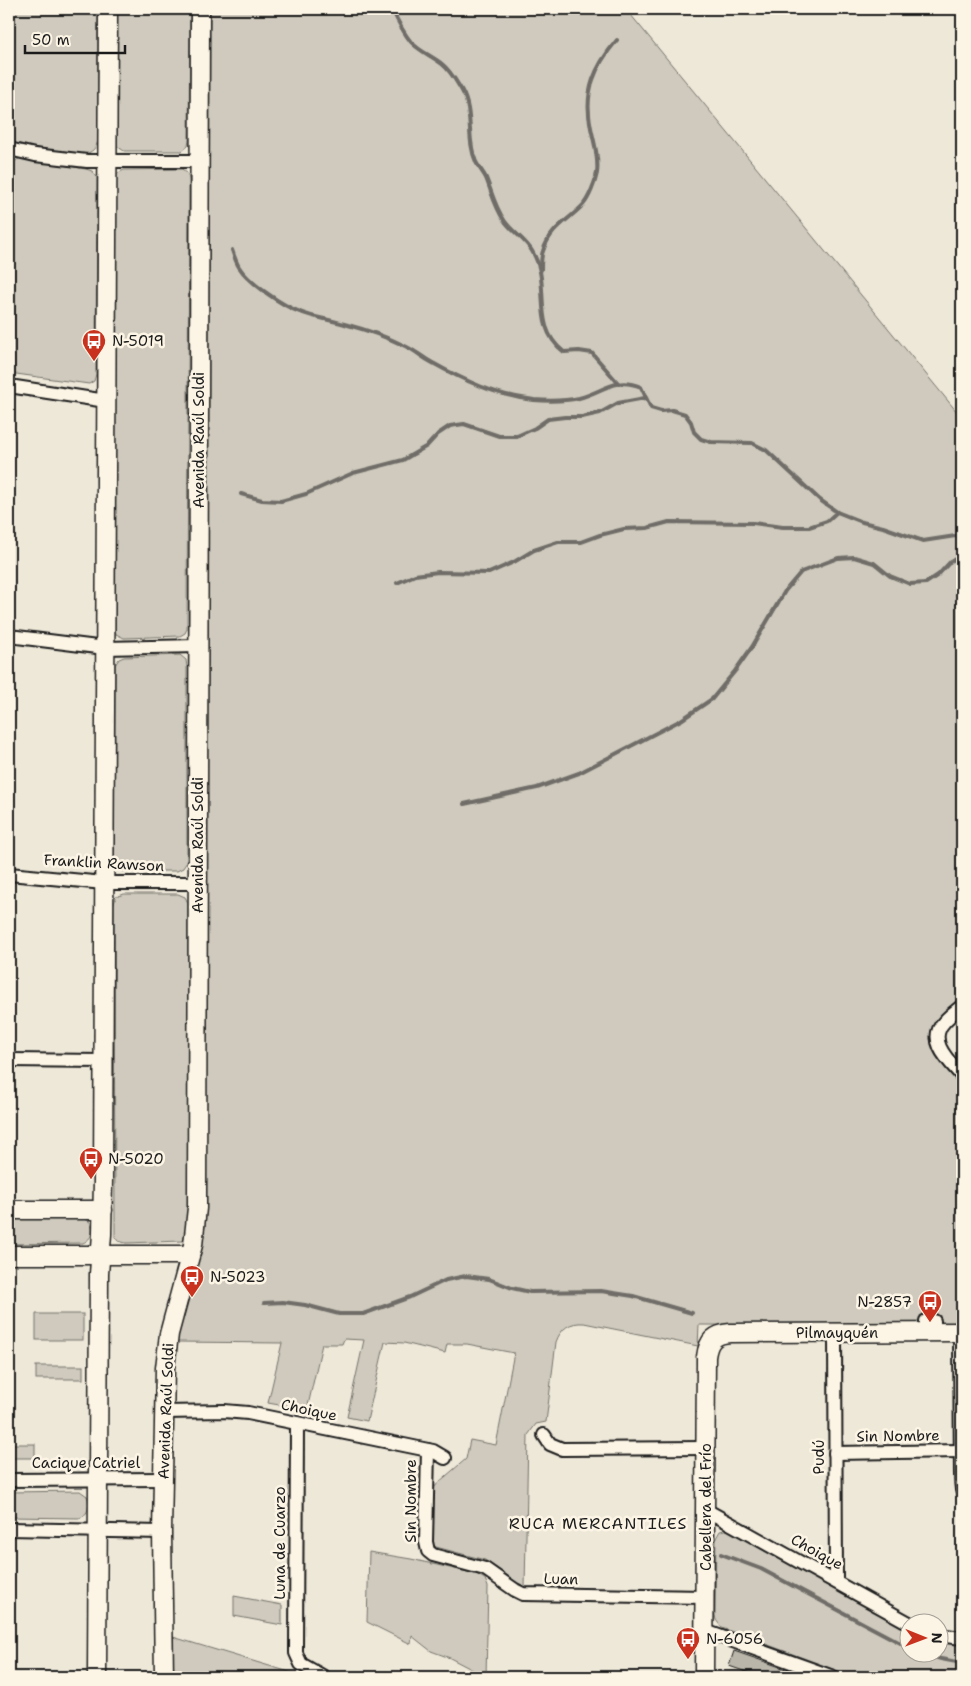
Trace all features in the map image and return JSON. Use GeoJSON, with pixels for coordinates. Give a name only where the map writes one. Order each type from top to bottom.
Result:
{"type":"FeatureCollection","features":[{"type":"Feature","properties":{"kind":"main road"},"geometry":{"type":"LineString","coordinates":[[97,1677],[99,1284],[103,1210],[108,9]]}},
{"type":"Feature","properties":{"kind":"main road","name":"Avenida Raúl Soldi"},"geometry":{"type":"LineString","coordinates":[[164,1677],[162,1532],[166,1350],[195,1236],[197,1208],[200,9]]}},
{"type":"Feature","properties":{"kind":"main road"},"geometry":{"type":"LineString","coordinates":[[9,1210],[103,1210]]}},
{"type":"Feature","properties":{"kind":"main road"},"geometry":{"type":"LineString","coordinates":[[9,1255],[190,1255]]}},
{"type":"Feature","properties":{"kind":"main road","name":"Pilmayquén"},"geometry":{"type":"LineString","coordinates":[[712,1338],[717,1335],[730,1333],[961,1332]]}},
{"type":"Feature","properties":{"kind":"main road","name":"Cabellera del Frío"},"geometry":{"type":"LineString","coordinates":[[704,1677],[706,1357],[712,1338]]}},
{"type":"Feature","properties":{"kind":"street"},"geometry":{"type":"LineString","coordinates":[[9,150],[87,161],[199,161]]}},
{"type":"Feature","properties":{"kind":"street"},"geometry":{"type":"LineString","coordinates":[[9,386],[106,401]]}},
{"type":"Feature","properties":{"kind":"street"},"geometry":{"type":"LineString","coordinates":[[9,636],[105,648],[198,646]]}},
{"type":"Feature","properties":{"kind":"street","name":"Franklin Rawson"},"geometry":{"type":"LineString","coordinates":[[9,874],[104,883],[198,883]]}},
{"type":"Feature","properties":{"kind":"street"},"geometry":{"type":"LineString","coordinates":[[962,1006],[944,1021],[938,1030],[937,1036],[942,1051],[962,1076]]}},
{"type":"Feature","properties":{"kind":"street"},"geometry":{"type":"LineString","coordinates":[[9,1060],[103,1061]]}},
{"type":"Feature","properties":{"kind":"street"},"geometry":{"type":"LineString","coordinates":[[961,1332],[962,1490]]}},
{"type":"Feature","properties":{"kind":"street","name":"Pudú"},"geometry":{"type":"LineString","coordinates":[[835,1333],[836,1581]]}},
{"type":"Feature","properties":{"kind":"street","name":"Choique"},"geometry":{"type":"LineString","coordinates":[[164,1412],[236,1412],[428,1450],[445,1458]]}},
{"type":"Feature","properties":{"kind":"street","name":"Luna de Cuarzo"},"geometry":{"type":"LineString","coordinates":[[297,1424],[296,1648],[299,1662],[304,1667],[324,1677]]}},
{"type":"Feature","properties":{"kind":"street"},"geometry":{"type":"LineString","coordinates":[[544,1436],[550,1444],[562,1449],[706,1448]]}},
{"type":"Feature","properties":{"kind":"street","name":"Sin Nombre"},"geometry":{"type":"LineString","coordinates":[[428,1450],[426,1542],[428,1551]]}},
{"type":"Feature","properties":{"kind":"street","name":"Sin Nombre"},"geometry":{"type":"LineString","coordinates":[[835,1453],[961,1451]]}},
{"type":"Feature","properties":{"kind":"street","name":"Cacique Catriel"},"geometry":{"type":"LineString","coordinates":[[9,1480],[163,1479]]}},
{"type":"Feature","properties":{"kind":"street","name":"Choique"},"geometry":{"type":"LineString","coordinates":[[706,1510],[898,1617]]}},
{"type":"Feature","properties":{"kind":"street"},"geometry":{"type":"LineString","coordinates":[[9,1529],[162,1532]]}},
{"type":"Feature","properties":{"kind":"street","name":"Luan"},"geometry":{"type":"LineString","coordinates":[[428,1551],[433,1555],[486,1569],[523,1594],[705,1598]]}},
{"type":"Feature","properties":{"kind":"street"},"geometry":{"type":"LineString","coordinates":[[705,1631],[833,1677]]}},
{"type":"Feature","properties":{"kind":"street"},"geometry":{"type":"LineString","coordinates":[[948,1636],[962,1638]]}},
{"type":"Feature","properties":{"kind":"shaded area"},"geometry":{"type":"Polygon","coordinates":[[[9,9],[98,9],[98,139],[91,151],[83,154],[23,147],[9,143],[9,9]]]}},
{"type":"Feature","properties":{"kind":"shaded area"},"geometry":{"type":"Polygon","coordinates":[[[117,9],[190,9],[189,140],[188,146],[182,151],[124,151],[117,146],[117,9]]]}},
{"type":"Feature","properties":{"kind":"shaded area"},"geometry":{"type":"Polygon","coordinates":[[[210,9],[626,9],[962,418],[962,999],[934,1025],[930,1039],[935,1054],[962,1087],[962,1326],[699,1325],[698,1346],[584,1323],[570,1325],[563,1330],[556,1342],[546,1422],[536,1424],[528,1435],[525,1588],[485,1560],[436,1547],[432,1540],[434,1488],[466,1459],[470,1440],[496,1445],[514,1353],[467,1344],[447,1344],[445,1353],[404,1343],[385,1342],[367,1421],[347,1417],[364,1340],[344,1339],[342,1344],[322,1344],[307,1410],[268,1403],[282,1343],[176,1342],[204,1236],[206,1214],[210,9]]]}},
{"type":"Feature","properties":{"kind":"shaded area"},"geometry":{"type":"Polygon","coordinates":[[[21,158],[86,169],[92,171],[97,177],[96,374],[94,381],[89,384],[9,373],[9,183],[13,165],[21,158]]]}},
{"type":"Feature","properties":{"kind":"shaded area"},"geometry":{"type":"Polygon","coordinates":[[[182,169],[188,174],[189,181],[187,629],[180,636],[124,638],[116,634],[115,629],[116,177],[118,173],[124,170],[182,169]]]}},
{"type":"Feature","properties":{"kind":"shaded area"},"geometry":{"type":"Polygon","coordinates":[[[180,655],[186,660],[187,667],[187,862],[183,868],[177,871],[121,871],[115,867],[114,860],[115,665],[119,659],[124,657],[180,655]]]}},
{"type":"Feature","properties":{"kind":"shaded area"},"geometry":{"type":"Polygon","coordinates":[[[124,894],[178,894],[185,897],[188,903],[188,1232],[186,1238],[182,1241],[126,1243],[118,1241],[115,1237],[114,904],[116,897],[124,894]]]}},
{"type":"Feature","properties":{"kind":"shaded area"},"geometry":{"type":"Polygon","coordinates":[[[9,1218],[82,1218],[89,1221],[92,1234],[83,1243],[9,1244],[9,1218]]]}},
{"type":"Feature","properties":{"kind":"shaded area"},"geometry":{"type":"Polygon","coordinates":[[[36,1314],[83,1314],[83,1340],[36,1340],[36,1314]]]}},
{"type":"Feature","properties":{"kind":"shaded area"},"geometry":{"type":"Polygon","coordinates":[[[36,1366],[83,1366],[83,1379],[36,1379],[36,1366]]]}},
{"type":"Feature","properties":{"kind":"shaded area"},"geometry":{"type":"Polygon","coordinates":[[[9,1444],[35,1444],[35,1458],[9,1458],[9,1444]]]}},
{"type":"Feature","properties":{"kind":"shaded area"},"geometry":{"type":"Polygon","coordinates":[[[80,1491],[87,1496],[88,1506],[87,1512],[80,1518],[9,1517],[9,1492],[80,1491]]]}},
{"type":"Feature","properties":{"kind":"shaded area"},"geometry":{"type":"Polygon","coordinates":[[[729,1529],[898,1624],[898,1664],[948,1664],[948,1642],[962,1644],[962,1677],[855,1677],[722,1628],[715,1615],[716,1538],[720,1531],[729,1529]]]}},
{"type":"Feature","properties":{"kind":"shaded area"},"geometry":{"type":"Polygon","coordinates":[[[369,1552],[411,1559],[476,1574],[485,1579],[488,1587],[486,1677],[473,1677],[473,1670],[431,1651],[412,1636],[411,1644],[367,1622],[369,1552]]]}},
{"type":"Feature","properties":{"kind":"shaded area"},"geometry":{"type":"Polygon","coordinates":[[[234,1596],[282,1605],[282,1625],[234,1616],[234,1596]]]}},
{"type":"Feature","properties":{"kind":"shaded area"},"geometry":{"type":"Polygon","coordinates":[[[173,1637],[306,1677],[173,1677],[173,1637]]]}},
{"type":"Feature","properties":{"kind":"building"},"geometry":{"type":"Polygon","coordinates":[[[734,1651],[809,1677],[761,1677],[729,1666],[734,1651]]]}},
{"type":"Feature","properties":{"kind":"waterway"},"geometry":{"type":"LineString","coordinates":[[392,9],[400,26],[411,42],[445,67],[453,76],[466,99],[471,145],[476,162],[486,178],[501,215],[529,247],[538,264],[541,277],[544,317],[547,330],[553,341],[564,352],[579,351],[592,353],[619,384]]}},
{"type":"Feature","properties":{"kind":"waterway"},"geometry":{"type":"LineString","coordinates":[[541,270],[542,253],[546,243],[555,230],[583,205],[595,181],[597,162],[589,115],[590,91],[597,70],[617,40]]}},
{"type":"Feature","properties":{"kind":"waterway"},"geometry":{"type":"LineString","coordinates":[[232,250],[238,265],[250,280],[285,305],[306,314],[377,334],[480,386],[520,398],[551,401],[579,398],[616,384],[632,384],[641,387],[651,408],[661,411],[672,410],[685,414],[691,422],[694,432],[701,439],[711,442],[752,443],[766,450],[820,500],[837,512],[923,541],[962,535]]}},
{"type":"Feature","properties":{"kind":"waterway"},"geometry":{"type":"LineString","coordinates":[[241,494],[262,500],[281,501],[306,494],[353,473],[403,460],[427,446],[438,434],[450,426],[464,424],[499,436],[517,436],[535,428],[548,419],[582,417],[600,413],[618,403],[645,398]]}},
{"type":"Feature","properties":{"kind":"waterway"},"geometry":{"type":"LineString","coordinates":[[397,583],[415,575],[438,572],[489,573],[514,562],[534,550],[558,542],[581,542],[624,529],[647,528],[669,522],[753,523],[783,527],[809,527],[827,521],[837,512]]}},
{"type":"Feature","properties":{"kind":"waterway"},"geometry":{"type":"LineString","coordinates":[[464,804],[537,788],[579,773],[681,720],[712,699],[752,647],[785,591],[801,572],[838,558],[854,557],[874,563],[890,576],[910,584],[926,583],[938,575],[951,561],[962,556]]}},
{"type":"Feature","properties":{"kind":"waterway"},"geometry":{"type":"LineString","coordinates":[[264,1303],[283,1302],[305,1305],[339,1314],[363,1314],[410,1297],[446,1280],[466,1276],[489,1279],[512,1288],[530,1292],[601,1291],[633,1296],[692,1313]]}},
{"type":"Feature","properties":{"kind":"waterway"},"geometry":{"type":"LineString","coordinates":[[721,1554],[761,1569],[898,1642]]}},
{"type":"Feature","properties":{"kind":"waterway"},"geometry":{"type":"LineString","coordinates":[[948,1660],[962,1663]]}},
{"type":"Feature","properties":{"kind":"place","name":"N-5019"},"geometry":{"type":"Point","coordinates":[94,362]}},
{"type":"Feature","properties":{"kind":"place","name":"N-5020"},"geometry":{"type":"Point","coordinates":[91,1180]}},
{"type":"Feature","properties":{"kind":"place","name":"N-5023"},"geometry":{"type":"Point","coordinates":[192,1298]}},
{"type":"Feature","properties":{"kind":"place","name":"N-2857"},"geometry":{"type":"Point","coordinates":[930,1323]}},
{"type":"Feature","properties":{"kind":"place","name":"N-6056"},"geometry":{"type":"Point","coordinates":[688,1660]}},
{"type":"Feature","properties":{"kind":"district","name":"RUCA MERCANTILES"},"geometry":{"type":"Point","coordinates":[598,1523]}}]}
